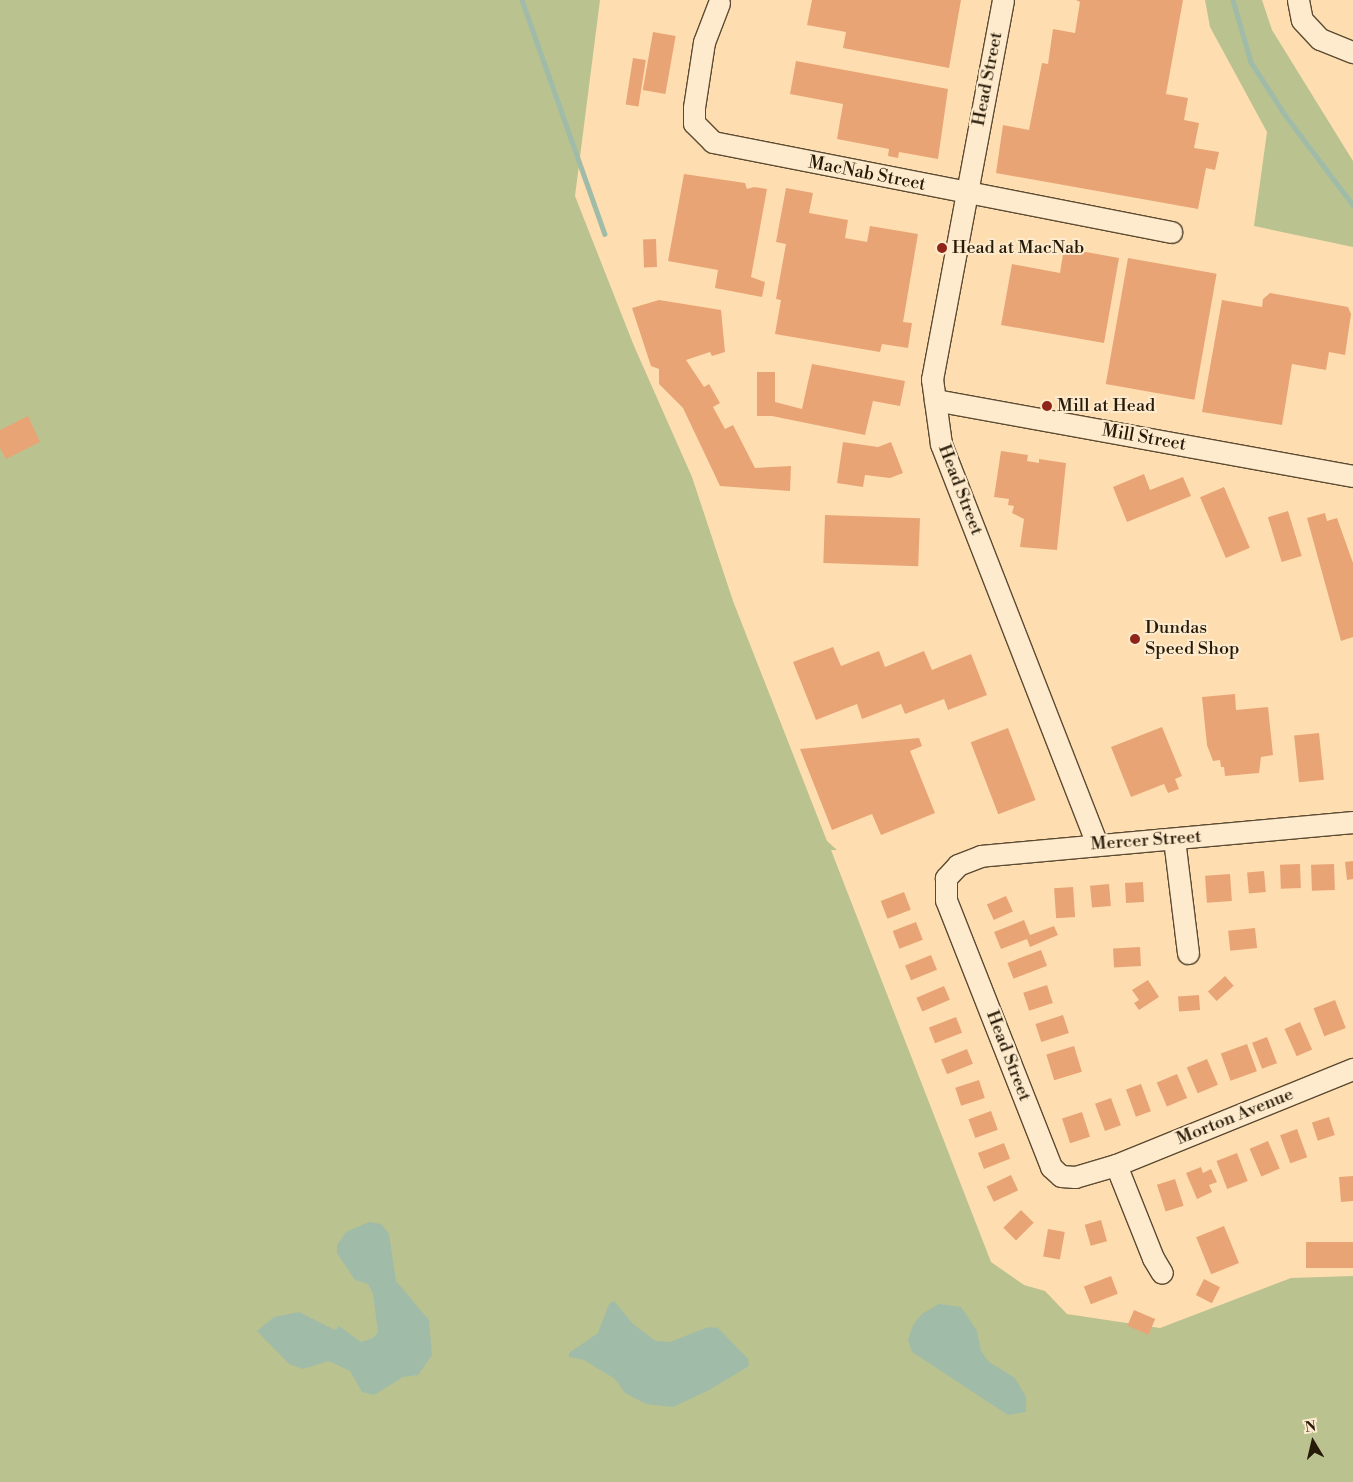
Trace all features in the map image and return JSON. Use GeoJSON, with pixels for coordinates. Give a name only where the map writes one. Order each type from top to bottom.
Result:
{"type":"FeatureCollection","features":[{"type":"Feature","properties":{"kind":"street","name":"Head Street"},"geometry":{"type":"LineString","coordinates":[[1003,0],[935,354],[932,379],[941,444],[1097,844]]}},
{"type":"Feature","properties":{"kind":"street"},"geometry":{"type":"LineString","coordinates":[[1298,0],[1302,20],[1320,39],[1353,52]]}},
{"type":"Feature","properties":{"kind":"street","name":"MacNab Street"},"geometry":{"type":"LineString","coordinates":[[718,3],[704,42],[694,107],[694,122],[702,134],[713,142],[730,148],[1171,232]]}},
{"type":"Feature","properties":{"kind":"street","name":"Mill Street"},"geometry":{"type":"LineString","coordinates":[[935,400],[1353,476]]}},
{"type":"Feature","properties":{"kind":"street","name":"Mercer Street"},"geometry":{"type":"LineString","coordinates":[[946,878],[958,865],[981,856],[1353,822]]}},
{"type":"Feature","properties":{"kind":"street"},"geometry":{"type":"LineString","coordinates":[[1174,839],[1188,953]]}},
{"type":"Feature","properties":{"kind":"street","name":"Head Street"},"geometry":{"type":"LineString","coordinates":[[946,878],[946,900],[1051,1167],[1061,1176],[1075,1177],[1116,1164]]}},
{"type":"Feature","properties":{"kind":"street","name":"Morton Avenue"},"geometry":{"type":"LineString","coordinates":[[1116,1164],[1353,1069]]}},
{"type":"Feature","properties":{"kind":"street"},"geometry":{"type":"LineString","coordinates":[[1116,1164],[1153,1258],[1162,1273]]}},
{"type":"Feature","properties":{"kind":"green space"},"geometry":{"type":"Polygon","coordinates":[[[0,0],[600,0],[575,196],[634,346],[692,477],[733,601],[827,841],[837,850],[831,850],[991,1262],[1024,1285],[1045,1291],[1067,1314],[1160,1328],[1291,1278],[1353,1276],[1353,1482],[0,1482],[0,0]]]}},
{"type":"Feature","properties":{"kind":"green space"},"geometry":{"type":"Polygon","coordinates":[[[1205,0],[1262,0],[1272,30],[1353,161],[1353,247],[1254,226],[1267,132],[1210,27],[1205,0]]]}},
{"type":"Feature","properties":{"kind":"shaded area"},"geometry":{"type":"Polygon","coordinates":[[[369,1222],[381,1224],[389,1234],[396,1281],[429,1320],[432,1355],[418,1375],[403,1377],[374,1395],[362,1392],[350,1371],[329,1361],[303,1369],[289,1364],[257,1331],[274,1317],[299,1312],[335,1330],[339,1326],[361,1342],[373,1338],[378,1332],[373,1294],[368,1284],[355,1280],[337,1253],[337,1245],[346,1232],[369,1222]]]}},
{"type":"Feature","properties":{"kind":"shaded area"},"geometry":{"type":"Polygon","coordinates":[[[614,1301],[633,1324],[656,1341],[670,1342],[708,1327],[718,1328],[748,1359],[749,1366],[709,1390],[673,1407],[646,1404],[625,1393],[615,1379],[584,1360],[569,1357],[569,1353],[598,1333],[609,1304],[614,1301]]]}},
{"type":"Feature","properties":{"kind":"shaded area"},"geometry":{"type":"Polygon","coordinates":[[[939,1304],[961,1307],[977,1331],[981,1351],[989,1362],[1015,1378],[1026,1397],[1026,1412],[1008,1415],[912,1352],[908,1340],[913,1325],[922,1314],[939,1304]]]}},
{"type":"Feature","properties":{"kind":"building"},"geometry":{"type":"Polygon","coordinates":[[[812,0],[961,0],[949,68],[843,48],[846,32],[807,25],[812,0]]]}},
{"type":"Feature","properties":{"kind":"building"},"geometry":{"type":"Polygon","coordinates":[[[1076,0],[1183,0],[1166,94],[1188,98],[1184,120],[1199,123],[1194,148],[1219,152],[1215,170],[1206,168],[1198,209],[996,173],[1003,125],[1029,130],[1042,63],[1048,64],[1053,29],[1075,33],[1080,2],[1076,0]]]}},
{"type":"Feature","properties":{"kind":"building"},"geometry":{"type":"Polygon","coordinates":[[[653,32],[676,36],[665,94],[643,90],[653,32]]]}},
{"type":"Feature","properties":{"kind":"building"},"geometry":{"type":"Polygon","coordinates":[[[633,58],[646,60],[638,106],[626,104],[633,58]]]}},
{"type":"Feature","properties":{"kind":"building"},"geometry":{"type":"Polygon","coordinates":[[[796,61],[948,89],[938,159],[899,152],[898,158],[888,156],[889,149],[837,139],[843,104],[790,94],[796,61]]]}},
{"type":"Feature","properties":{"kind":"building"},"geometry":{"type":"Polygon","coordinates":[[[684,174],[745,183],[747,189],[754,187],[767,189],[751,277],[765,282],[762,297],[715,288],[718,270],[668,261],[684,174]]]}},
{"type":"Feature","properties":{"kind":"building"},"geometry":{"type":"Polygon","coordinates":[[[786,188],[813,193],[809,213],[848,220],[845,238],[867,242],[870,226],[918,234],[903,322],[912,323],[908,348],[882,344],[880,352],[775,334],[781,300],[776,299],[786,244],[776,242],[786,188]]]}},
{"type":"Feature","properties":{"kind":"building"},"geometry":{"type":"Polygon","coordinates":[[[643,239],[656,239],[657,267],[644,267],[643,239]]]}},
{"type":"Feature","properties":{"kind":"building"},"geometry":{"type":"Polygon","coordinates":[[[1064,248],[1119,258],[1104,343],[1001,325],[1012,264],[1060,273],[1064,248]]]}},
{"type":"Feature","properties":{"kind":"building"},"geometry":{"type":"Polygon","coordinates":[[[1128,258],[1217,274],[1194,400],[1106,384],[1128,258]]]}},
{"type":"Feature","properties":{"kind":"building"},"geometry":{"type":"Polygon","coordinates":[[[1270,293],[1348,307],[1351,314],[1345,355],[1329,352],[1326,370],[1292,364],[1282,425],[1202,412],[1222,300],[1262,307],[1263,299],[1270,293]]]}},
{"type":"Feature","properties":{"kind":"building"},"geometry":{"type":"Polygon","coordinates":[[[659,300],[721,310],[725,352],[712,356],[710,352],[686,360],[704,387],[709,384],[720,403],[713,407],[725,429],[733,425],[755,468],[791,466],[790,491],[720,486],[683,408],[659,384],[659,369],[651,366],[632,308],[659,300]]]}},
{"type":"Feature","properties":{"kind":"building"},"geometry":{"type":"Polygon","coordinates":[[[812,364],[905,381],[900,406],[873,401],[865,435],[772,416],[757,416],[757,372],[775,372],[775,402],[802,409],[812,364]]]}},
{"type":"Feature","properties":{"kind":"building"},"geometry":{"type":"Polygon","coordinates":[[[28,416],[40,442],[6,459],[0,448],[0,430],[28,416]]]}},
{"type":"Feature","properties":{"kind":"building"},"geometry":{"type":"Polygon","coordinates":[[[843,442],[878,447],[891,442],[903,473],[890,478],[865,475],[863,487],[837,483],[843,442]]]}},
{"type":"Feature","properties":{"kind":"building"},"geometry":{"type":"Polygon","coordinates":[[[1001,451],[1028,455],[1027,461],[1039,463],[1039,459],[1066,463],[1057,550],[1020,547],[1024,519],[1012,513],[1014,506],[1008,505],[1009,499],[994,497],[1001,451]]]}},
{"type":"Feature","properties":{"kind":"building"},"geometry":{"type":"Polygon","coordinates":[[[1144,474],[1150,490],[1183,477],[1191,496],[1127,522],[1113,487],[1144,474]]]}},
{"type":"Feature","properties":{"kind":"building"},"geometry":{"type":"Polygon","coordinates":[[[1224,487],[1250,548],[1226,558],[1200,497],[1224,487]]]}},
{"type":"Feature","properties":{"kind":"building"},"geometry":{"type":"Polygon","coordinates":[[[1288,511],[1302,556],[1282,562],[1268,517],[1288,511]]]}},
{"type":"Feature","properties":{"kind":"building"},"geometry":{"type":"Polygon","coordinates":[[[1325,513],[1327,521],[1337,518],[1353,563],[1353,637],[1341,641],[1307,518],[1325,513]]]}},
{"type":"Feature","properties":{"kind":"building"},"geometry":{"type":"Polygon","coordinates":[[[825,515],[920,518],[918,566],[823,563],[825,515]]]}},
{"type":"Feature","properties":{"kind":"building"},"geometry":{"type":"Polygon","coordinates":[[[833,647],[841,666],[879,651],[885,667],[924,651],[932,670],[971,654],[987,695],[948,710],[944,699],[905,714],[901,704],[862,719],[857,704],[816,720],[793,662],[833,647]]]}},
{"type":"Feature","properties":{"kind":"building"},"geometry":{"type":"Polygon","coordinates":[[[1235,694],[1236,710],[1268,707],[1273,755],[1261,757],[1259,773],[1225,776],[1224,767],[1221,767],[1220,760],[1213,761],[1207,745],[1202,697],[1235,694]]]}},
{"type":"Feature","properties":{"kind":"building"},"geometry":{"type":"Polygon","coordinates":[[[1162,727],[1182,776],[1175,779],[1179,789],[1168,793],[1164,784],[1131,797],[1111,747],[1162,727]]]}},
{"type":"Feature","properties":{"kind":"building"},"geometry":{"type":"Polygon","coordinates":[[[1008,728],[1036,800],[998,814],[971,742],[1008,728]]]}},
{"type":"Feature","properties":{"kind":"building"},"geometry":{"type":"Polygon","coordinates":[[[1319,733],[1324,780],[1299,782],[1294,736],[1319,733]]]}},
{"type":"Feature","properties":{"kind":"building"},"geometry":{"type":"Polygon","coordinates":[[[919,738],[922,746],[910,751],[935,813],[881,835],[872,814],[832,830],[800,749],[919,738]]]}},
{"type":"Feature","properties":{"kind":"building"},"geometry":{"type":"Polygon","coordinates":[[[1353,861],[1353,879],[1347,880],[1345,862],[1353,861]]]}},
{"type":"Feature","properties":{"kind":"building"},"geometry":{"type":"Polygon","coordinates":[[[1300,864],[1301,888],[1281,889],[1280,865],[1300,864]]]}},
{"type":"Feature","properties":{"kind":"building"},"geometry":{"type":"Polygon","coordinates":[[[1334,864],[1335,890],[1312,891],[1311,865],[1334,864]]]}},
{"type":"Feature","properties":{"kind":"building"},"geometry":{"type":"Polygon","coordinates":[[[1264,871],[1266,892],[1249,893],[1247,872],[1264,871]]]}},
{"type":"Feature","properties":{"kind":"building"},"geometry":{"type":"Polygon","coordinates":[[[1230,874],[1232,901],[1207,903],[1205,876],[1230,874]]]}},
{"type":"Feature","properties":{"kind":"building"},"geometry":{"type":"Polygon","coordinates":[[[1143,882],[1144,902],[1126,903],[1125,883],[1143,882]]]}},
{"type":"Feature","properties":{"kind":"building"},"geometry":{"type":"Polygon","coordinates":[[[1109,884],[1111,906],[1092,908],[1090,886],[1109,884]]]}},
{"type":"Feature","properties":{"kind":"building"},"geometry":{"type":"Polygon","coordinates":[[[1073,887],[1075,917],[1056,918],[1054,888],[1073,887]]]}},
{"type":"Feature","properties":{"kind":"building"},"geometry":{"type":"Polygon","coordinates":[[[904,892],[911,910],[887,919],[881,901],[904,892]]]}},
{"type":"Feature","properties":{"kind":"building"},"geometry":{"type":"Polygon","coordinates":[[[1006,896],[1013,912],[994,920],[987,905],[1006,896]]]}},
{"type":"Feature","properties":{"kind":"building"},"geometry":{"type":"Polygon","coordinates":[[[1024,920],[1030,935],[1054,926],[1058,935],[1030,947],[1027,939],[1001,949],[994,932],[1024,920]]]}},
{"type":"Feature","properties":{"kind":"building"},"geometry":{"type":"Polygon","coordinates":[[[916,922],[923,940],[899,949],[893,931],[916,922]]]}},
{"type":"Feature","properties":{"kind":"building"},"geometry":{"type":"Polygon","coordinates":[[[1255,928],[1257,948],[1230,951],[1228,931],[1255,928]]]}},
{"type":"Feature","properties":{"kind":"building"},"geometry":{"type":"Polygon","coordinates":[[[1140,947],[1141,966],[1114,967],[1113,948],[1140,947]]]}},
{"type":"Feature","properties":{"kind":"building"},"geometry":{"type":"Polygon","coordinates":[[[1041,950],[1047,966],[1013,979],[1007,963],[1041,950]]]}},
{"type":"Feature","properties":{"kind":"building"},"geometry":{"type":"Polygon","coordinates":[[[931,955],[937,970],[911,980],[905,965],[931,955]]]}},
{"type":"Feature","properties":{"kind":"building"},"geometry":{"type":"Polygon","coordinates":[[[1225,976],[1234,986],[1217,1001],[1208,991],[1225,976]]]}},
{"type":"Feature","properties":{"kind":"building"},"geometry":{"type":"Polygon","coordinates":[[[1148,980],[1159,997],[1139,1010],[1134,1003],[1139,1000],[1132,990],[1148,980]]]}},
{"type":"Feature","properties":{"kind":"building"},"geometry":{"type":"Polygon","coordinates":[[[1047,985],[1053,1003],[1029,1011],[1023,993],[1047,985]]]}},
{"type":"Feature","properties":{"kind":"building"},"geometry":{"type":"Polygon","coordinates":[[[944,986],[950,1000],[922,1012],[916,998],[944,986]]]}},
{"type":"Feature","properties":{"kind":"building"},"geometry":{"type":"Polygon","coordinates":[[[1199,995],[1200,1010],[1179,1011],[1178,996],[1199,995]]]}},
{"type":"Feature","properties":{"kind":"building"},"geometry":{"type":"Polygon","coordinates":[[[1335,1000],[1346,1028],[1324,1036],[1314,1008],[1335,1000]]]}},
{"type":"Feature","properties":{"kind":"building"},"geometry":{"type":"Polygon","coordinates":[[[1063,1015],[1069,1033],[1041,1042],[1035,1024],[1063,1015]]]}},
{"type":"Feature","properties":{"kind":"building"},"geometry":{"type":"Polygon","coordinates":[[[956,1017],[962,1033],[935,1043],[929,1027],[956,1017]]]}},
{"type":"Feature","properties":{"kind":"building"},"geometry":{"type":"Polygon","coordinates":[[[1300,1022],[1312,1049],[1297,1056],[1284,1029],[1300,1022]]]}},
{"type":"Feature","properties":{"kind":"building"},"geometry":{"type":"Polygon","coordinates":[[[1267,1037],[1277,1063],[1262,1069],[1252,1043],[1267,1037]]]}},
{"type":"Feature","properties":{"kind":"building"},"geometry":{"type":"Polygon","coordinates":[[[1247,1044],[1257,1071],[1231,1081],[1221,1054],[1247,1044]]]}},
{"type":"Feature","properties":{"kind":"building"},"geometry":{"type":"Polygon","coordinates":[[[1074,1046],[1082,1072],[1054,1080],[1046,1054],[1074,1046]]]}},
{"type":"Feature","properties":{"kind":"building"},"geometry":{"type":"Polygon","coordinates":[[[967,1049],[973,1064],[947,1074],[941,1059],[967,1049]]]}},
{"type":"Feature","properties":{"kind":"building"},"geometry":{"type":"Polygon","coordinates":[[[1207,1059],[1218,1085],[1198,1093],[1187,1068],[1207,1059]]]}},
{"type":"Feature","properties":{"kind":"building"},"geometry":{"type":"Polygon","coordinates":[[[1177,1074],[1187,1098],[1167,1107],[1157,1083],[1177,1074]]]}},
{"type":"Feature","properties":{"kind":"building"},"geometry":{"type":"Polygon","coordinates":[[[979,1080],[985,1098],[961,1106],[955,1088],[979,1080]]]}},
{"type":"Feature","properties":{"kind":"building"},"geometry":{"type":"Polygon","coordinates":[[[1141,1084],[1151,1111],[1136,1117],[1126,1089],[1141,1084]]]}},
{"type":"Feature","properties":{"kind":"building"},"geometry":{"type":"Polygon","coordinates":[[[1111,1098],[1121,1125],[1105,1131],[1095,1104],[1111,1098]]]}},
{"type":"Feature","properties":{"kind":"building"},"geometry":{"type":"Polygon","coordinates":[[[991,1111],[998,1130],[975,1138],[968,1119],[991,1111]]]}},
{"type":"Feature","properties":{"kind":"building"},"geometry":{"type":"Polygon","coordinates":[[[1082,1112],[1090,1137],[1070,1143],[1062,1118],[1082,1112]]]}},
{"type":"Feature","properties":{"kind":"building"},"geometry":{"type":"Polygon","coordinates":[[[1329,1117],[1335,1135],[1318,1141],[1312,1123],[1329,1117]]]}},
{"type":"Feature","properties":{"kind":"building"},"geometry":{"type":"Polygon","coordinates":[[[1297,1129],[1307,1157],[1290,1163],[1280,1135],[1297,1129]]]}},
{"type":"Feature","properties":{"kind":"building"},"geometry":{"type":"Polygon","coordinates":[[[1268,1141],[1280,1169],[1261,1176],[1250,1149],[1268,1141]]]}},
{"type":"Feature","properties":{"kind":"building"},"geometry":{"type":"Polygon","coordinates":[[[1004,1143],[1010,1159],[984,1169],[978,1153],[1004,1143]]]}},
{"type":"Feature","properties":{"kind":"building"},"geometry":{"type":"Polygon","coordinates":[[[1237,1153],[1248,1181],[1227,1189],[1216,1161],[1237,1153]]]}},
{"type":"Feature","properties":{"kind":"building"},"geometry":{"type":"Polygon","coordinates":[[[1201,1167],[1203,1173],[1211,1169],[1217,1182],[1209,1185],[1212,1192],[1197,1199],[1186,1173],[1201,1167]]]}},
{"type":"Feature","properties":{"kind":"building"},"geometry":{"type":"Polygon","coordinates":[[[1011,1175],[1018,1190],[994,1202],[987,1186],[1011,1175]]]}},
{"type":"Feature","properties":{"kind":"building"},"geometry":{"type":"Polygon","coordinates":[[[1353,1176],[1353,1201],[1341,1202],[1339,1177],[1353,1176]]]}},
{"type":"Feature","properties":{"kind":"building"},"geometry":{"type":"Polygon","coordinates":[[[1175,1179],[1184,1206],[1166,1212],[1157,1185],[1175,1179]]]}},
{"type":"Feature","properties":{"kind":"building"},"geometry":{"type":"Polygon","coordinates":[[[1021,1210],[1034,1223],[1016,1240],[1003,1228],[1021,1210]]]}},
{"type":"Feature","properties":{"kind":"building"},"geometry":{"type":"Polygon","coordinates":[[[1101,1220],[1107,1241],[1091,1246],[1085,1225],[1101,1220]]]}},
{"type":"Feature","properties":{"kind":"building"},"geometry":{"type":"Polygon","coordinates":[[[1224,1226],[1239,1263],[1211,1274],[1196,1237],[1224,1226]]]}},
{"type":"Feature","properties":{"kind":"building"},"geometry":{"type":"Polygon","coordinates":[[[1048,1229],[1065,1232],[1060,1260],[1043,1257],[1048,1229]]]}},
{"type":"Feature","properties":{"kind":"building"},"geometry":{"type":"Polygon","coordinates":[[[1306,1242],[1353,1242],[1353,1268],[1306,1268],[1306,1242]]]}},
{"type":"Feature","properties":{"kind":"building"},"geometry":{"type":"Polygon","coordinates":[[[1111,1276],[1118,1294],[1091,1304],[1084,1286],[1111,1276]]]}},
{"type":"Feature","properties":{"kind":"building"},"geometry":{"type":"Polygon","coordinates":[[[1204,1279],[1220,1287],[1212,1303],[1196,1295],[1204,1279]]]}},
{"type":"Feature","properties":{"kind":"building"},"geometry":{"type":"Polygon","coordinates":[[[1134,1310],[1155,1319],[1149,1335],[1127,1326],[1134,1310]]]}},
{"type":"Feature","properties":{"kind":"waterway"},"geometry":{"type":"LineString","coordinates":[[522,0],[605,234]]}},
{"type":"Feature","properties":{"kind":"waterway"},"geometry":{"type":"LineString","coordinates":[[1233,0],[1251,62],[1286,116],[1353,205]]}},
{"type":"Feature","properties":{"kind":"place","name":"Head at MacNab"},"geometry":{"type":"Point","coordinates":[942,248]}},
{"type":"Feature","properties":{"kind":"place","name":"Mill at Head"},"geometry":{"type":"Point","coordinates":[1047,406]}},
{"type":"Feature","properties":{"kind":"place","name":"Dundas Speed Shop"},"geometry":{"type":"Point","coordinates":[1135,639]}}]}
